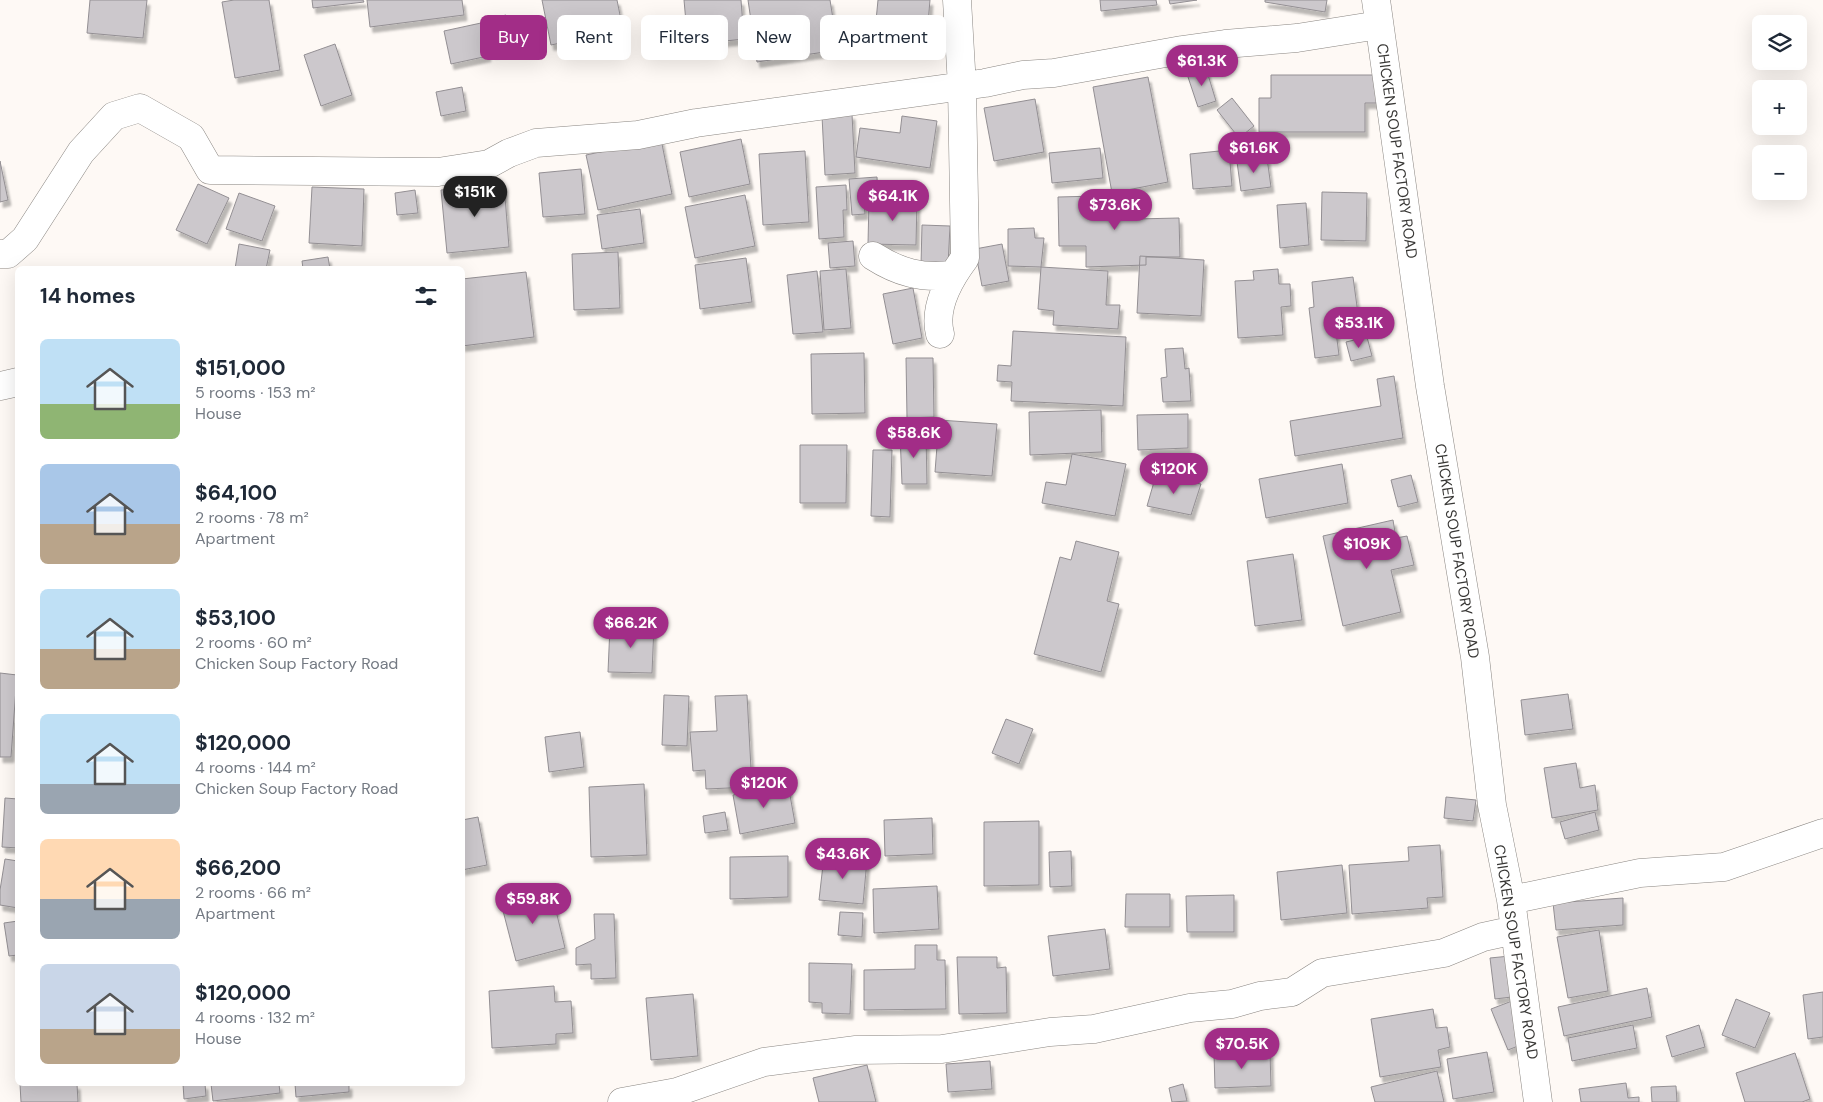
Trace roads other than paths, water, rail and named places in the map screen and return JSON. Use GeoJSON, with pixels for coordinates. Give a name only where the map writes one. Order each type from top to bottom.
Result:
{"type":"FeatureCollection","features":[{"type":"Feature","properties":{"kind":"street"},"geometry":{"type":"LineString","coordinates":[[940,334],[937,323],[943,298],[952,276],[966,258],[962,86],[957,0]]}},
{"type":"Feature","properties":{"kind":"street"},"geometry":{"type":"LineString","coordinates":[[0,254],[8,254],[25,239],[81,152],[114,116],[140,108],[191,137],[210,170],[438,172],[489,164],[509,153],[536,143],[638,135],[696,123],[1090,67],[1182,50],[1225,44],[1297,38],[1378,12]]}},
{"type":"Feature","properties":{"kind":"street","name":"CHICKEN SOUP FACTORY ROAD"},"geometry":{"type":"LineString","coordinates":[[1378,12],[1429,376],[1475,656],[1492,805],[1511,900],[1538,1102]]}},
{"type":"Feature","properties":{"kind":"street"},"geometry":{"type":"LineString","coordinates":[[873,256],[890,266],[910,272],[933,277],[952,276]]}},
{"type":"Feature","properties":{"kind":"street"},"geometry":{"type":"LineString","coordinates":[[0,386],[15,383]]}},
{"type":"Feature","properties":{"kind":"street"},"geometry":{"type":"LineString","coordinates":[[1511,900],[1640,873],[1724,866],[1823,833]]}},
{"type":"Feature","properties":{"kind":"street"},"geometry":{"type":"LineString","coordinates":[[622,1102],[677,1092],[764,1062],[856,1050],[942,1049],[1050,1032],[1094,1029],[1190,1008],[1232,1004],[1260,996],[1292,992],[1322,973],[1444,953],[1483,937],[1515,930]]}}]}
